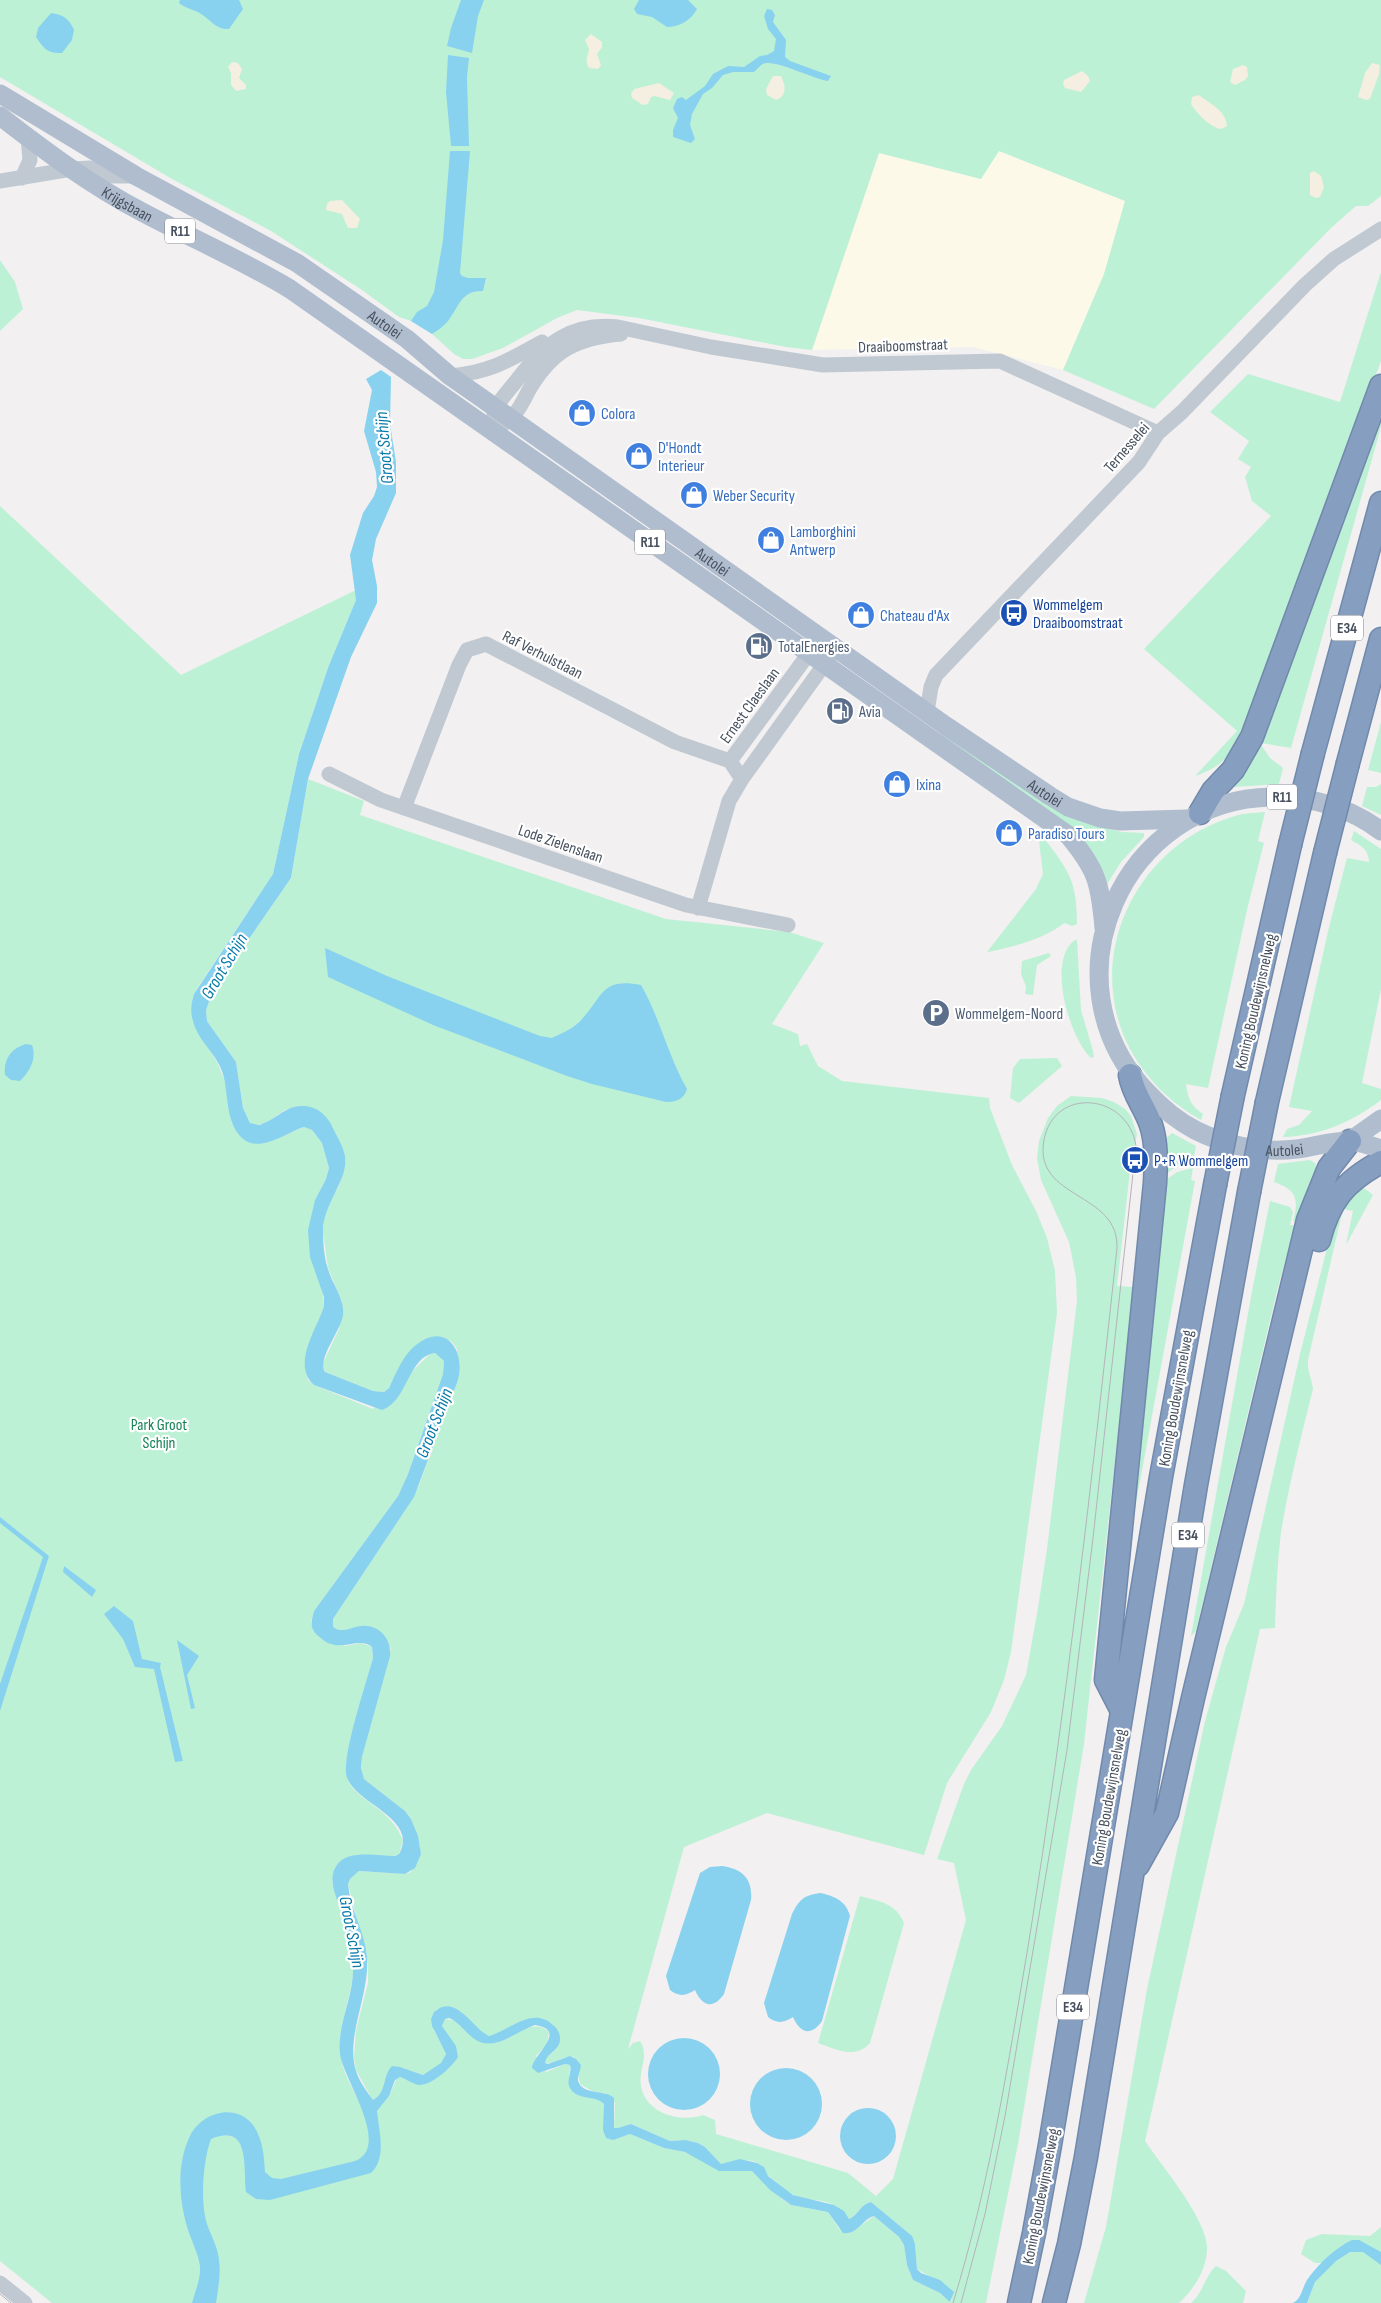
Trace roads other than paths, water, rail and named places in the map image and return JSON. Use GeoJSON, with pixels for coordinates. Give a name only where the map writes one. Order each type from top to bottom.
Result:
{"type":"FeatureCollection","features":[{"type":"Feature","properties":{"kind":"highway"},"geometry":{"type":"LineString","coordinates":[[1194,816],[1233,770],[1252,737],[1381,386]]}},
{"type":"Feature","properties":{"kind":"highway","name":"Koning Boudewijnsnelweg"},"geometry":{"type":"LineString","coordinates":[[1019,2303],[1050,2146],[1161,1477],[1214,1185],[1290,845],[1381,503]]}},
{"type":"Feature","properties":{"kind":"highway","name":"Koning Boudewijnsnelweg"},"geometry":{"type":"LineString","coordinates":[[1054,2303],[1069,2244],[1086,2157],[1196,1485],[1249,1192],[1267,1102],[1325,853],[1381,639]]}},
{"type":"Feature","properties":{"kind":"highway"},"geometry":{"type":"LineString","coordinates":[[1122,1711],[1106,1680],[1155,1183],[1155,1156],[1151,1126],[1132,1088],[1130,1075]]}},
{"type":"Feature","properties":{"kind":"highway"},"geometry":{"type":"LineString","coordinates":[[1131,1879],[1167,1813],[1308,1220],[1329,1168],[1350,1141]]}},
{"type":"Feature","properties":{"kind":"highway"},"geometry":{"type":"LineString","coordinates":[[1294,1277],[1314,1255],[1325,1216],[1337,1197],[1359,1175],[1381,1162]]}},
{"type":"Feature","properties":{"kind":"main road","name":"Krijgsbaan"},"geometry":{"type":"LineString","coordinates":[[0,94],[136,176],[262,243]]}},
{"type":"Feature","properties":{"kind":"main road","name":"Krijgsbaan"},"geometry":{"type":"LineString","coordinates":[[0,116],[72,169],[141,212],[253,266],[290,289]]}},
{"type":"Feature","properties":{"kind":"main road","name":"Autolei"},"geometry":{"type":"LineString","coordinates":[[262,243],[297,263],[407,339],[450,376],[927,712],[1050,796],[1081,812],[1100,818],[1120,821],[1194,816],[1245,799],[1294,797],[1325,803],[1362,818],[1381,830]]}},
{"type":"Feature","properties":{"kind":"main road","name":"Autolei"},"geometry":{"type":"LineString","coordinates":[[290,289],[1068,835],[1087,858],[1097,878],[1104,928]]}},
{"type":"Feature","properties":{"kind":"main road","name":"Autolei"},"geometry":{"type":"LineString","coordinates":[[1194,816],[1162,838],[1139,861],[1120,889],[1104,928],[1100,957],[1102,1002],[1112,1039],[1130,1075],[1180,1122],[1232,1145],[1271,1151],[1297,1150],[1350,1141],[1381,1149]]}},
{"type":"Feature","properties":{"kind":"main road","name":"Autolei"},"geometry":{"type":"LineString","coordinates":[[1350,1141],[1381,1119]]}},
{"type":"Feature","properties":{"kind":"street"},"geometry":{"type":"LineString","coordinates":[[22,178],[30,160],[28,137]]}},
{"type":"Feature","properties":{"kind":"street"},"geometry":{"type":"LineString","coordinates":[[0,181],[72,169],[90,168],[110,176],[136,176]]}},
{"type":"Feature","properties":{"kind":"street","name":"Ternesselei"},"geometry":{"type":"LineString","coordinates":[[927,712],[930,687],[936,675],[1139,462],[1158,433],[1164,430],[1182,412],[1305,285],[1334,259],[1381,229]]}},
{"type":"Feature","properties":{"kind":"street","name":"Draaiboomstraat"},"geometry":{"type":"LineString","coordinates":[[491,430],[496,408],[532,360],[551,343],[563,336],[597,324],[739,352],[823,365],[1000,361],[1158,433]]}},
{"type":"Feature","properties":{"kind":"street","name":"Draaiboomstraat"},"geometry":{"type":"LineString","coordinates":[[491,430],[511,419],[534,382],[562,351],[589,338],[637,332]]}},
{"type":"Feature","properties":{"kind":"street","name":"Draaiboomstraat"},"geometry":{"type":"LineString","coordinates":[[450,376],[488,370],[517,357],[542,342],[551,343]]}},
{"type":"Feature","properties":{"kind":"street","name":"Ernest Claeslaan"},"geometry":{"type":"LineString","coordinates":[[742,779],[730,761],[821,637]]}},
{"type":"Feature","properties":{"kind":"street","name":"Raf Verhulstlaan"},"geometry":{"type":"LineString","coordinates":[[404,808],[459,665],[467,650],[486,644],[675,742],[730,761]]}},
{"type":"Feature","properties":{"kind":"street"},"geometry":{"type":"LineString","coordinates":[[698,908],[728,800],[836,648]]}},
{"type":"Feature","properties":{"kind":"street","name":"Lode Zielenslaan"},"geometry":{"type":"LineString","coordinates":[[329,774],[381,800],[698,908],[788,925]]}},
{"type":"Feature","properties":{"kind":"street"},"geometry":{"type":"LineString","coordinates":[[0,2283],[25,2303]]}},
{"type":"Feature","properties":{"kind":"water"},"geometry":{"type":"Polygon","coordinates":[[[180,0],[239,0],[243,9],[229,29],[224,29],[198,12],[182,5],[179,3],[180,0]]]}},
{"type":"Feature","properties":{"kind":"water"},"geometry":{"type":"Polygon","coordinates":[[[461,0],[484,0],[478,16],[472,53],[447,46],[461,0]]]}},
{"type":"Feature","properties":{"kind":"water"},"geometry":{"type":"Polygon","coordinates":[[[639,0],[688,0],[697,9],[685,22],[667,27],[652,17],[637,14],[634,9],[639,0]]]}},
{"type":"Feature","properties":{"kind":"water"},"geometry":{"type":"Polygon","coordinates":[[[767,9],[772,10],[775,15],[773,22],[786,40],[785,57],[790,61],[831,76],[828,81],[784,66],[768,63],[762,65],[754,72],[733,72],[723,75],[712,88],[703,94],[692,114],[690,125],[695,139],[691,143],[673,137],[673,130],[678,118],[673,108],[677,99],[682,97],[686,100],[705,86],[713,74],[728,66],[744,67],[760,56],[774,51],[776,39],[768,29],[764,16],[767,9]]]}},
{"type":"Feature","properties":{"kind":"water"},"geometry":{"type":"Polygon","coordinates":[[[51,13],[65,18],[74,30],[72,40],[62,53],[46,50],[36,37],[38,28],[51,13]]]}},
{"type":"Feature","properties":{"kind":"water"},"geometry":{"type":"Polygon","coordinates":[[[448,55],[469,58],[467,77],[469,146],[451,146],[446,92],[448,55]]]}},
{"type":"Feature","properties":{"kind":"water"},"geometry":{"type":"Polygon","coordinates":[[[450,151],[470,151],[460,273],[468,278],[486,278],[483,291],[476,291],[465,296],[446,323],[432,334],[411,321],[417,312],[427,306],[434,292],[443,240],[450,151]]]}},
{"type":"Feature","properties":{"kind":"water","name":"Groot Schijn"},"geometry":{"type":"Polygon","coordinates":[[[381,370],[391,377],[390,424],[396,462],[396,493],[376,539],[372,560],[377,586],[377,603],[351,657],[308,779],[291,878],[213,991],[206,1010],[207,1021],[236,1062],[243,1108],[250,1123],[259,1125],[294,1107],[310,1107],[318,1110],[328,1120],[344,1152],[344,1171],[327,1210],[323,1231],[327,1264],[343,1309],[341,1321],[324,1359],[323,1366],[325,1372],[373,1391],[384,1392],[389,1388],[400,1365],[411,1349],[427,1338],[437,1336],[445,1338],[452,1343],[457,1351],[459,1361],[457,1383],[414,1497],[333,1619],[333,1627],[340,1630],[361,1626],[373,1627],[383,1634],[389,1644],[390,1656],[362,1757],[361,1768],[364,1779],[405,1811],[411,1819],[418,1836],[421,1854],[415,1868],[405,1874],[359,1871],[350,1879],[348,1884],[367,1957],[365,1986],[355,2030],[353,2058],[356,2071],[373,2100],[383,2089],[392,2066],[423,2075],[441,2063],[446,2054],[432,2026],[431,2019],[434,2012],[442,2007],[450,2006],[457,2009],[489,2036],[521,2021],[538,2018],[545,2020],[559,2032],[560,2042],[545,2063],[548,2064],[570,2056],[576,2059],[581,2065],[578,2081],[581,2086],[589,2091],[610,2095],[614,2098],[614,2128],[631,2124],[670,2141],[686,2140],[698,2143],[705,2147],[721,2164],[740,2159],[757,2163],[764,2167],[768,2176],[793,2195],[834,2205],[844,2211],[849,2219],[864,2205],[871,2202],[912,2236],[915,2244],[917,2269],[921,2273],[940,2280],[954,2292],[950,2302],[940,2293],[913,2280],[907,2265],[904,2245],[899,2237],[874,2216],[852,2232],[843,2233],[828,2212],[791,2205],[770,2190],[752,2171],[719,2171],[685,2152],[664,2148],[630,2134],[613,2140],[606,2138],[603,2130],[604,2104],[596,2099],[581,2096],[572,2091],[569,2086],[570,2065],[565,2064],[538,2073],[532,2068],[549,2037],[549,2032],[545,2028],[535,2025],[504,2040],[488,2044],[473,2038],[449,2018],[445,2019],[442,2026],[456,2046],[458,2057],[441,2075],[424,2084],[419,2085],[400,2077],[395,2080],[389,2096],[377,2111],[381,2144],[379,2160],[371,2173],[270,2200],[256,2199],[246,2192],[244,2160],[239,2142],[233,2137],[224,2135],[211,2139],[204,2169],[203,2193],[207,2224],[216,2246],[220,2266],[219,2282],[216,2303],[192,2303],[199,2280],[200,2266],[185,2219],[180,2183],[186,2147],[190,2136],[202,2121],[210,2116],[228,2112],[246,2118],[253,2125],[259,2136],[265,2172],[272,2178],[281,2179],[355,2161],[365,2153],[369,2141],[367,2127],[340,2054],[341,2033],[352,1982],[353,1964],[349,1940],[332,1881],[334,1870],[342,1860],[364,1854],[395,1856],[399,1854],[403,1842],[401,1831],[394,1822],[353,1788],[347,1778],[347,1755],[373,1658],[372,1647],[363,1643],[330,1644],[314,1632],[312,1622],[314,1611],[398,1496],[408,1474],[443,1374],[444,1361],[435,1353],[426,1356],[413,1370],[397,1398],[391,1405],[382,1410],[314,1385],[308,1377],[305,1357],[324,1306],[324,1297],[310,1257],[308,1230],[315,1200],[326,1179],[329,1168],[322,1143],[312,1130],[304,1127],[275,1140],[260,1144],[246,1141],[239,1135],[231,1119],[223,1074],[195,1028],[191,1011],[194,994],[273,874],[299,754],[329,665],[356,600],[350,555],[363,513],[374,496],[377,487],[376,472],[364,431],[372,390],[366,379],[381,370]]]}},
{"type":"Feature","properties":{"kind":"water"},"geometry":{"type":"Polygon","coordinates":[[[325,948],[387,976],[540,1036],[552,1038],[576,1025],[605,990],[611,986],[628,983],[641,985],[687,1089],[686,1092],[680,1099],[666,1102],[592,1084],[433,1025],[328,977],[325,948]]]}},
{"type":"Feature","properties":{"kind":"water"},"geometry":{"type":"Polygon","coordinates":[[[26,1044],[32,1045],[34,1055],[32,1064],[20,1081],[11,1080],[5,1075],[5,1064],[9,1055],[16,1048],[26,1044]]]}},
{"type":"Feature","properties":{"kind":"water"},"geometry":{"type":"Polygon","coordinates":[[[0,1517],[49,1556],[0,1711],[0,1684],[43,1557],[0,1523],[0,1517]]]}},
{"type":"Feature","properties":{"kind":"water"},"geometry":{"type":"Polygon","coordinates":[[[64,1566],[96,1590],[92,1597],[63,1572],[64,1566]]]}},
{"type":"Feature","properties":{"kind":"water"},"geometry":{"type":"Polygon","coordinates":[[[114,1606],[133,1621],[142,1659],[161,1663],[160,1667],[183,1761],[175,1762],[154,1669],[135,1667],[123,1639],[104,1614],[114,1606]]]}},
{"type":"Feature","properties":{"kind":"water"},"geometry":{"type":"Polygon","coordinates":[[[177,1640],[199,1656],[187,1675],[195,1708],[191,1709],[177,1640]]]}},
{"type":"Feature","properties":{"kind":"water"},"geometry":{"type":"Polygon","coordinates":[[[722,1866],[735,1869],[745,1876],[750,1886],[751,1900],[724,1994],[716,2002],[708,2004],[701,2000],[695,1990],[689,1994],[682,1995],[670,1990],[666,1976],[700,1873],[710,1867],[722,1866]]]}},
{"type":"Feature","properties":{"kind":"water"},"geometry":{"type":"Polygon","coordinates":[[[820,1893],[843,1903],[850,1916],[822,2021],[814,2029],[806,2031],[799,2027],[793,2017],[787,2021],[780,2022],[768,2017],[764,2003],[792,1914],[803,1899],[820,1893]]]}},
{"type":"Feature","properties":{"kind":"water"},"geometry":{"type":"Polygon","coordinates":[[[684,2038],[704,2044],[714,2054],[720,2074],[714,2094],[704,2104],[684,2110],[664,2104],[654,2094],[648,2074],[654,2054],[664,2044],[684,2038]]]}},
{"type":"Feature","properties":{"kind":"water"},"geometry":{"type":"Polygon","coordinates":[[[786,2068],[800,2071],[812,2078],[819,2090],[822,2104],[819,2118],[812,2130],[800,2137],[786,2140],[772,2137],[760,2130],[753,2118],[750,2104],[753,2090],[760,2078],[772,2071],[786,2068]]]}},
{"type":"Feature","properties":{"kind":"water"},"geometry":{"type":"Polygon","coordinates":[[[862,2108],[874,2108],[888,2116],[896,2130],[894,2147],[888,2156],[874,2164],[862,2164],[852,2159],[845,2152],[840,2142],[840,2130],[845,2120],[852,2113],[862,2108]]]}},
{"type":"Feature","properties":{"kind":"water"},"geometry":{"type":"Polygon","coordinates":[[[1352,2240],[1359,2240],[1381,2252],[1381,2265],[1363,2252],[1350,2252],[1336,2261],[1315,2282],[1307,2303],[1293,2303],[1300,2296],[1307,2280],[1316,2268],[1339,2247],[1352,2240]]]}},
{"type":"Feature","properties":{"kind":"tram line"},"geometry":{"type":"LineString","coordinates":[[953,2303],[978,2213],[988,2168],[1029,1941],[1067,1682],[1098,1422],[1117,1248],[1114,1229],[1105,1216],[1092,1205],[1063,1186],[1051,1174],[1044,1160],[1044,1140],[1050,1123],[1061,1111],[1075,1104],[1091,1103],[1106,1107],[1120,1115],[1130,1128],[1136,1146],[1093,1538],[1067,1750],[1005,2116],[985,2214],[961,2303]]}},
{"type":"Feature","properties":{"kind":"tram line"},"geometry":{"type":"LineString","coordinates":[[0,2294],[11,2303]]}},
{"type":"Feature","properties":{"kind":"place","name":"Colora"},"geometry":{"type":"Point","coordinates":[582,413]}},
{"type":"Feature","properties":{"kind":"place","name":"D'Hondt Interieur"},"geometry":{"type":"Point","coordinates":[639,456]}},
{"type":"Feature","properties":{"kind":"place","name":"Weber Security"},"geometry":{"type":"Point","coordinates":[694,495]}},
{"type":"Feature","properties":{"kind":"place","name":"Lamborghini Antwerp"},"geometry":{"type":"Point","coordinates":[771,540]}},
{"type":"Feature","properties":{"kind":"place","name":"Wommelgem Draaiboomstraat"},"geometry":{"type":"Point","coordinates":[1014,613]}},
{"type":"Feature","properties":{"kind":"place","name":"Chateau d'Ax"},"geometry":{"type":"Point","coordinates":[861,615]}},
{"type":"Feature","properties":{"kind":"place","name":"TotalEnergies"},"geometry":{"type":"Point","coordinates":[759,646]}},
{"type":"Feature","properties":{"kind":"place","name":"Avia"},"geometry":{"type":"Point","coordinates":[840,711]}},
{"type":"Feature","properties":{"kind":"place","name":"Ixina"},"geometry":{"type":"Point","coordinates":[897,784]}},
{"type":"Feature","properties":{"kind":"place","name":"Paradiso Tours"},"geometry":{"type":"Point","coordinates":[1009,833]}},
{"type":"Feature","properties":{"kind":"place","name":"Wommelgem-Noord"},"geometry":{"type":"Point","coordinates":[936,1013]}},
{"type":"Feature","properties":{"kind":"place","name":"P+R Wommelgem"},"geometry":{"type":"Point","coordinates":[1135,1160]}},
{"type":"Feature","properties":{"kind":"park label","name":"Park Groot Schijn"},"geometry":{"type":"Point","coordinates":[159,1433]}}]}
